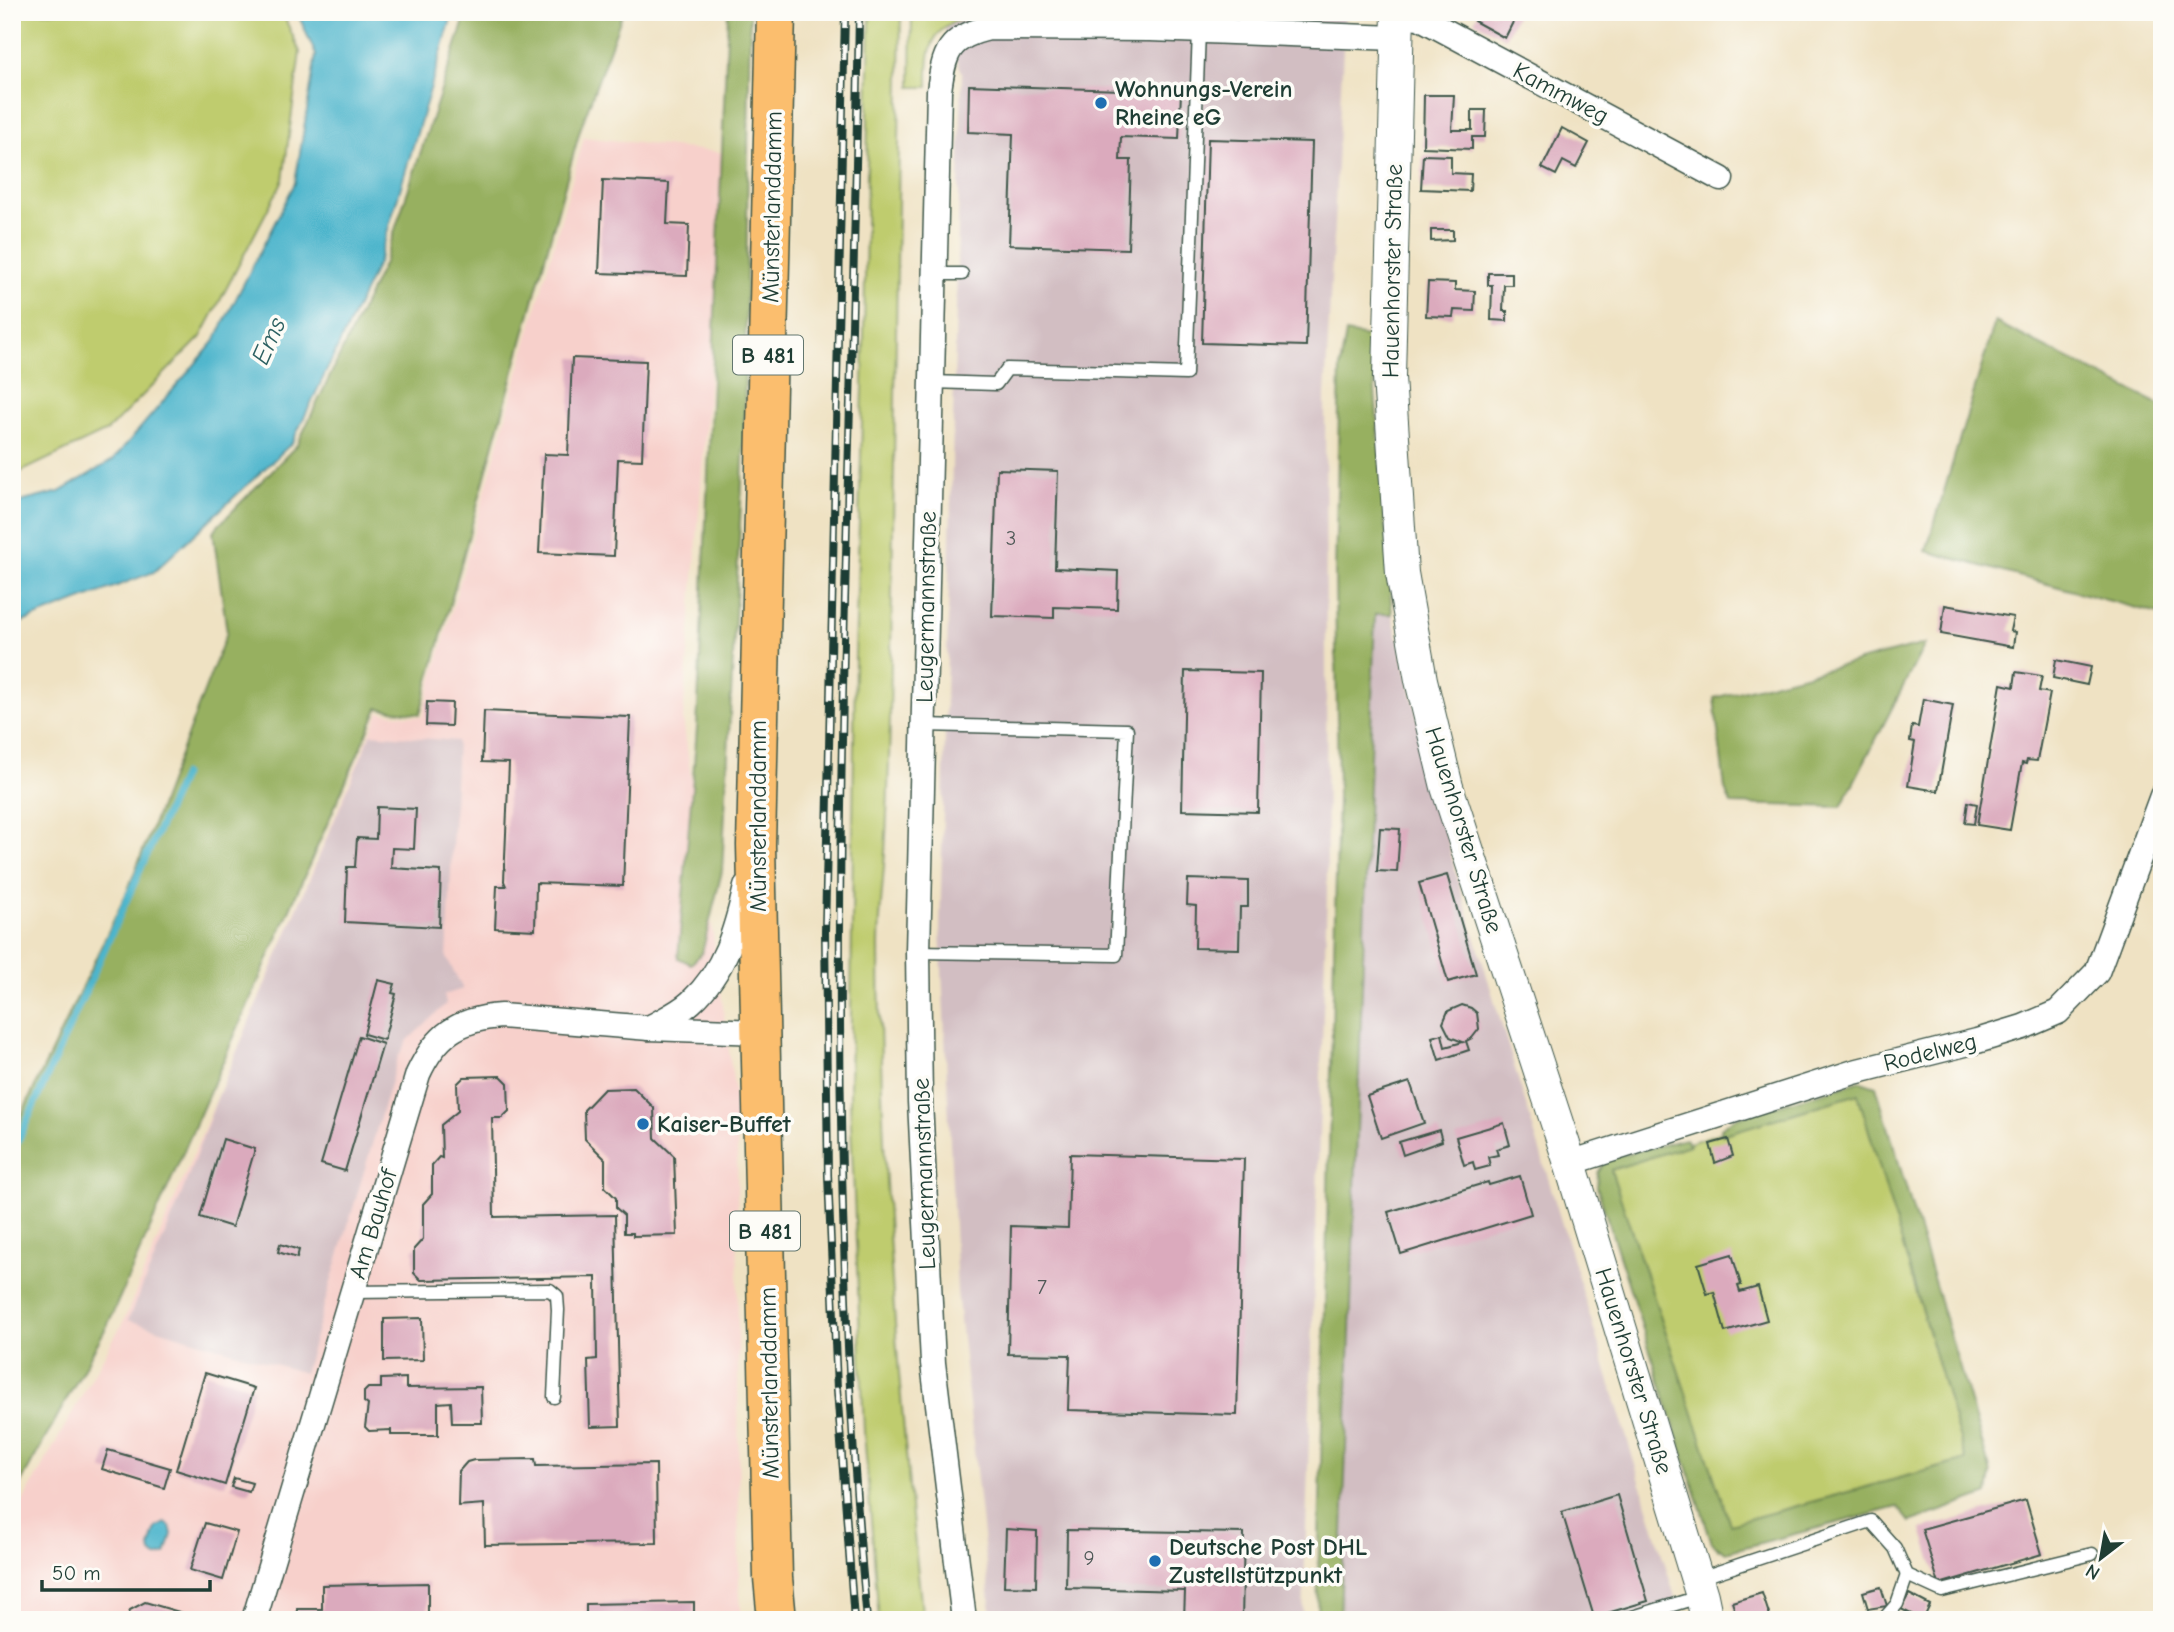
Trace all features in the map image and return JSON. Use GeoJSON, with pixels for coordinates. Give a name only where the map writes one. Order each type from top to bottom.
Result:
{"type":"FeatureCollection","features":[{"type":"Feature","properties":{"kind":"main road","name":"Münsterlanddamm"},"geometry":{"type":"LineString","coordinates":[[776,12],[756,845],[773,1578],[778,1620]]}},
{"type":"Feature","properties":{"kind":"street","name":"Kammweg"},"geometry":{"type":"LineString","coordinates":[[1397,22],[1419,17],[1721,179]]}},
{"type":"Feature","properties":{"kind":"street","name":"Leugermannstraße"},"geometry":{"type":"LineString","coordinates":[[964,1620],[933,1363],[920,1101],[918,952],[934,274],[942,65],[947,50],[959,39],[989,28],[1150,21],[1199,31],[1397,22]]}},
{"type":"Feature","properties":{"kind":"street","name":"Hauenhorster Straße"},"geometry":{"type":"LineString","coordinates":[[1397,22],[1389,377],[1402,573],[1421,680],[1447,787],[1570,1163],[1702,1598]]}},
{"type":"Feature","properties":{"kind":"street","name":"Rodelweg"},"geometry":{"type":"LineString","coordinates":[[1570,1163],[1854,1072],[2023,1027],[2058,1012],[2097,972],[2162,796]]}},
{"type":"Feature","properties":{"kind":"street"},"geometry":{"type":"LineString","coordinates":[[649,1028],[690,1003],[715,975],[735,933],[756,845]]}},
{"type":"Feature","properties":{"kind":"street","name":"Am Bauhof"},"geometry":{"type":"LineString","coordinates":[[254,1620],[418,1074],[434,1046],[449,1031],[482,1017],[501,1016],[649,1028],[760,1032]]}},
{"type":"Feature","properties":{"kind":"lane"},"geometry":{"type":"LineString","coordinates":[[932,382],[996,384],[1007,369],[1186,374],[1199,31]]}},
{"type":"Feature","properties":{"kind":"lane"},"geometry":{"type":"LineString","coordinates":[[934,274],[962,274]]}},
{"type":"Feature","properties":{"kind":"lane"},"geometry":{"type":"LineString","coordinates":[[918,952],[1116,955],[1127,730],[923,725]]}},
{"type":"Feature","properties":{"kind":"lane"},"geometry":{"type":"LineString","coordinates":[[352,1292],[550,1290],[557,1296],[558,1310],[554,1396]]}},
{"type":"Feature","properties":{"kind":"lane"},"geometry":{"type":"LineString","coordinates":[[1623,1620],[1702,1598],[1871,1521],[1895,1548],[1907,1574],[1942,1591],[2092,1555]]}},
{"type":"Feature","properties":{"kind":"lane"},"geometry":{"type":"LineString","coordinates":[[1883,1620],[1897,1604],[1907,1574]]}},
{"type":"Feature","properties":{"kind":"shaded area"},"geometry":{"type":"Polygon","coordinates":[[[938,12],[1345,12],[1325,396],[1327,894],[1303,1620],[992,1620],[957,1291],[940,929],[962,72],[938,12]]]}},
{"type":"Feature","properties":{"kind":"shaded area"},"geometry":{"type":"Polygon","coordinates":[[[584,137],[727,153],[683,719],[737,1108],[739,1585],[742,1620],[12,1620],[12,1521],[124,1320],[379,712],[422,717],[584,137]]]}},
{"type":"Feature","properties":{"kind":"shaded area"},"geometry":{"type":"Polygon","coordinates":[[[1375,613],[1392,614],[1456,874],[1682,1620],[1341,1620],[1375,613]]]}},
{"type":"Feature","properties":{"kind":"shaded area"},"geometry":{"type":"Polygon","coordinates":[[[371,734],[457,741],[447,958],[463,989],[444,995],[446,1004],[408,1040],[398,1057],[304,1373],[128,1320],[176,1209],[216,1101],[371,734]]]}},
{"type":"Feature","properties":{"kind":"green space"},"geometry":{"type":"Polygon","coordinates":[[[12,12],[282,12],[300,52],[283,180],[201,337],[107,431],[12,476],[12,12]]]}},
{"type":"Feature","properties":{"kind":"green space"},"geometry":{"type":"Polygon","coordinates":[[[467,12],[623,12],[580,130],[420,714],[378,708],[108,1324],[12,1499],[12,1135],[127,892],[227,632],[213,531],[297,445],[384,263],[467,12]]]}},
{"type":"Feature","properties":{"kind":"green space"},"geometry":{"type":"Polygon","coordinates":[[[728,12],[750,12],[744,443],[722,871],[702,953],[691,964],[678,958],[697,728],[728,12]]]}},
{"type":"Feature","properties":{"kind":"green space"},"geometry":{"type":"Polygon","coordinates":[[[870,12],[901,12],[890,719],[879,935],[880,1031],[892,1284],[923,1620],[879,1620],[864,1432],[850,1101],[855,656],[870,12]]]}},
{"type":"Feature","properties":{"kind":"green space"},"geometry":{"type":"Polygon","coordinates":[[[912,12],[1039,13],[1038,16],[977,16],[948,26],[937,35],[931,48],[928,87],[911,87],[912,12]]]}},
{"type":"Feature","properties":{"kind":"green space"},"geometry":{"type":"Polygon","coordinates":[[[1995,322],[2162,406],[2162,615],[1926,551],[1995,322]]]}},
{"type":"Feature","properties":{"kind":"green space"},"geometry":{"type":"Polygon","coordinates":[[[1346,333],[1373,338],[1392,614],[1375,614],[1340,1620],[1317,1620],[1338,797],[1335,574],[1340,367],[1346,333]]]}},
{"type":"Feature","properties":{"kind":"green space"},"geometry":{"type":"Polygon","coordinates":[[[1925,644],[1841,807],[1731,804],[1725,789],[1714,698],[1925,644]]]}},
{"type":"Feature","properties":{"kind":"green space"},"geometry":{"type":"Polygon","coordinates":[[[1861,1081],[1876,1086],[1991,1473],[1988,1494],[1910,1522],[1898,1507],[1726,1552],[1712,1543],[1597,1187],[1598,1173],[1606,1159],[1685,1139],[1690,1145],[1611,1170],[1730,1524],[1966,1460],[1858,1094],[1722,1135],[1721,1128],[1735,1118],[1861,1081]]]}},
{"type":"Feature","properties":{"kind":"green space"},"geometry":{"type":"Polygon","coordinates":[[[1870,1086],[1989,1467],[1718,1549],[1602,1170],[1870,1086]]]}},
{"type":"Feature","properties":{"kind":"water","name":"Ems"},"geometry":{"type":"Polygon","coordinates":[[[297,12],[453,13],[378,263],[292,443],[154,572],[12,626],[12,504],[59,492],[113,460],[214,342],[295,183],[316,55],[297,12]]]}},
{"type":"Feature","properties":{"kind":"water"},"geometry":{"type":"Polygon","coordinates":[[[165,1523],[170,1526],[172,1534],[166,1554],[156,1557],[151,1553],[150,1547],[156,1528],[165,1523]]]}},
{"type":"Feature","properties":{"kind":"building"},"geometry":{"type":"Polygon","coordinates":[[[1479,12],[1518,12],[1505,38],[1474,21],[1479,12]]]}},
{"type":"Feature","properties":{"kind":"building"},"geometry":{"type":"Polygon","coordinates":[[[969,85],[1181,92],[1179,139],[1121,137],[1120,160],[1131,160],[1128,249],[1009,245],[1013,134],[968,132],[969,85]]]}},
{"type":"Feature","properties":{"kind":"building"},"geometry":{"type":"Polygon","coordinates":[[[1424,95],[1454,95],[1452,130],[1472,130],[1472,110],[1486,110],[1485,137],[1472,137],[1472,149],[1423,147],[1424,95]]]}},
{"type":"Feature","properties":{"kind":"building"},"geometry":{"type":"Polygon","coordinates":[[[1562,128],[1589,143],[1576,168],[1563,161],[1556,175],[1542,168],[1562,128]]]}},
{"type":"Feature","properties":{"kind":"building"},"geometry":{"type":"Polygon","coordinates":[[[1208,139],[1312,142],[1306,346],[1202,343],[1208,139]]]}},
{"type":"Feature","properties":{"kind":"building"},"geometry":{"type":"Polygon","coordinates":[[[1423,155],[1451,156],[1451,173],[1471,174],[1470,191],[1421,189],[1423,155]]]}},
{"type":"Feature","properties":{"kind":"building"},"geometry":{"type":"Polygon","coordinates":[[[603,180],[669,183],[667,224],[689,225],[687,276],[599,273],[603,180]]]}},
{"type":"Feature","properties":{"kind":"building"},"geometry":{"type":"Polygon","coordinates":[[[1431,230],[1453,230],[1453,240],[1431,241],[1431,230]]]}},
{"type":"Feature","properties":{"kind":"building"},"geometry":{"type":"Polygon","coordinates":[[[1488,273],[1512,273],[1512,285],[1504,285],[1503,311],[1507,311],[1507,321],[1491,320],[1492,285],[1488,285],[1488,273]]]}},
{"type":"Feature","properties":{"kind":"building"},"geometry":{"type":"Polygon","coordinates":[[[1428,282],[1455,283],[1455,290],[1475,291],[1474,311],[1454,310],[1453,317],[1426,316],[1428,282]]]}},
{"type":"Feature","properties":{"kind":"building"},"geometry":{"type":"Polygon","coordinates":[[[572,358],[646,361],[642,460],[618,459],[614,556],[539,553],[544,454],[568,455],[572,358]]]}},
{"type":"Feature","properties":{"kind":"building"},"geometry":{"type":"Polygon","coordinates":[[[997,469],[1058,471],[1055,568],[1118,571],[1117,609],[1054,607],[1054,618],[992,616],[997,469]]]}},
{"type":"Feature","properties":{"kind":"building"},"geometry":{"type":"Polygon","coordinates":[[[1945,605],[2013,617],[2010,631],[2015,632],[2013,647],[1941,634],[1945,605]]]}},
{"type":"Feature","properties":{"kind":"building"},"geometry":{"type":"Polygon","coordinates":[[[2056,660],[2091,667],[2087,685],[2053,678],[2056,660]]]}},
{"type":"Feature","properties":{"kind":"building"},"geometry":{"type":"Polygon","coordinates":[[[1185,671],[1261,673],[1258,812],[1182,810],[1185,671]]]}},
{"type":"Feature","properties":{"kind":"building"},"geometry":{"type":"Polygon","coordinates":[[[2016,672],[2042,676],[2039,691],[2050,693],[2037,761],[2027,760],[2026,764],[2022,763],[2010,830],[1977,825],[2001,684],[2014,687],[2016,672]]]}},
{"type":"Feature","properties":{"kind":"building"},"geometry":{"type":"Polygon","coordinates":[[[1923,699],[1953,705],[1938,791],[1908,786],[1915,742],[1910,741],[1912,726],[1918,727],[1923,699]]]}},
{"type":"Feature","properties":{"kind":"building"},"geometry":{"type":"Polygon","coordinates":[[[427,702],[452,703],[451,726],[426,725],[427,702]]]}},
{"type":"Feature","properties":{"kind":"building"},"geometry":{"type":"Polygon","coordinates":[[[484,711],[630,717],[623,886],[536,883],[535,930],[495,928],[497,886],[506,886],[504,881],[509,763],[482,762],[484,711]]]}},
{"type":"Feature","properties":{"kind":"building"},"geometry":{"type":"Polygon","coordinates":[[[1968,802],[1977,804],[1974,824],[1965,823],[1968,802]]]}},
{"type":"Feature","properties":{"kind":"building"},"geometry":{"type":"Polygon","coordinates":[[[377,807],[416,809],[414,849],[392,848],[391,868],[441,871],[439,927],[345,922],[347,867],[355,867],[357,838],[376,839],[377,807]]]}},
{"type":"Feature","properties":{"kind":"building"},"geometry":{"type":"Polygon","coordinates":[[[1380,828],[1400,829],[1397,872],[1377,871],[1380,828]]]}},
{"type":"Feature","properties":{"kind":"building"},"geometry":{"type":"Polygon","coordinates":[[[1447,875],[1476,974],[1448,982],[1419,883],[1447,875]]]}},
{"type":"Feature","properties":{"kind":"building"},"geometry":{"type":"Polygon","coordinates":[[[1188,879],[1248,881],[1248,907],[1240,907],[1239,949],[1195,948],[1196,906],[1187,905],[1188,879]]]}},
{"type":"Feature","properties":{"kind":"building"},"geometry":{"type":"Polygon","coordinates":[[[378,980],[395,984],[392,993],[396,994],[384,1040],[364,1034],[378,980]]]}},
{"type":"Feature","properties":{"kind":"building"},"geometry":{"type":"Polygon","coordinates":[[[1462,1005],[1477,1013],[1479,1029],[1466,1041],[1469,1050],[1439,1060],[1432,1037],[1442,1034],[1445,1047],[1463,1042],[1450,1037],[1443,1023],[1448,1011],[1462,1005]]]}},
{"type":"Feature","properties":{"kind":"building"},"geometry":{"type":"Polygon","coordinates":[[[359,1036],[383,1044],[345,1171],[321,1164],[359,1036]]]}},
{"type":"Feature","properties":{"kind":"building"},"geometry":{"type":"Polygon","coordinates":[[[501,1076],[508,1083],[509,1111],[502,1118],[492,1118],[494,1217],[615,1215],[620,1426],[590,1427],[588,1360],[597,1359],[596,1277],[421,1280],[414,1273],[414,1249],[423,1239],[423,1204],[432,1194],[432,1165],[439,1157],[442,1158],[441,1125],[458,1111],[457,1084],[464,1077],[501,1076]]]}},
{"type":"Feature","properties":{"kind":"building"},"geometry":{"type":"Polygon","coordinates":[[[1410,1082],[1424,1123],[1381,1138],[1367,1096],[1410,1082]]]}},
{"type":"Feature","properties":{"kind":"building"},"geometry":{"type":"Polygon","coordinates":[[[634,1088],[654,1108],[655,1138],[674,1156],[677,1235],[633,1236],[633,1233],[624,1233],[624,1215],[616,1208],[616,1198],[605,1187],[605,1159],[585,1139],[584,1110],[604,1089],[634,1088]]]}},
{"type":"Feature","properties":{"kind":"building"},"geometry":{"type":"Polygon","coordinates":[[[1504,1123],[1510,1145],[1496,1149],[1498,1155],[1488,1157],[1490,1166],[1475,1170],[1473,1162],[1464,1165],[1456,1137],[1504,1123]]]}},
{"type":"Feature","properties":{"kind":"building"},"geometry":{"type":"Polygon","coordinates":[[[1439,1130],[1442,1141],[1403,1155],[1399,1142],[1439,1130]]]}},
{"type":"Feature","properties":{"kind":"building"},"geometry":{"type":"Polygon","coordinates":[[[223,1139],[255,1149],[232,1227],[200,1217],[223,1139]]]}},
{"type":"Feature","properties":{"kind":"building"},"geometry":{"type":"Polygon","coordinates":[[[1728,1139],[1733,1156],[1715,1163],[1710,1144],[1728,1139]]]}},
{"type":"Feature","properties":{"kind":"building"},"geometry":{"type":"Polygon","coordinates":[[[1070,1154],[1244,1159],[1237,1415],[1068,1410],[1070,1355],[1008,1354],[1011,1226],[1068,1228],[1070,1154]]]}},
{"type":"Feature","properties":{"kind":"building"},"geometry":{"type":"Polygon","coordinates":[[[1520,1176],[1531,1214],[1401,1254],[1388,1212],[1488,1182],[1489,1185],[1520,1176]]]}},
{"type":"Feature","properties":{"kind":"building"},"geometry":{"type":"Polygon","coordinates":[[[280,1244],[299,1250],[297,1258],[278,1252],[280,1244]]]}},
{"type":"Feature","properties":{"kind":"building"},"geometry":{"type":"Polygon","coordinates":[[[1732,1254],[1741,1285],[1738,1286],[1740,1292],[1758,1287],[1767,1320],[1725,1332],[1714,1292],[1707,1294],[1698,1264],[1732,1254]]]}},
{"type":"Feature","properties":{"kind":"building"},"geometry":{"type":"Polygon","coordinates":[[[422,1318],[423,1360],[384,1361],[384,1319],[422,1318]]]}},
{"type":"Feature","properties":{"kind":"building"},"geometry":{"type":"Polygon","coordinates":[[[205,1373],[254,1388],[225,1485],[176,1470],[205,1373]]]}},
{"type":"Feature","properties":{"kind":"building"},"geometry":{"type":"Polygon","coordinates":[[[406,1378],[406,1388],[481,1387],[482,1423],[452,1423],[451,1402],[438,1403],[438,1435],[391,1435],[391,1430],[369,1431],[365,1427],[368,1405],[364,1402],[364,1392],[368,1388],[381,1388],[381,1379],[406,1378]]]}},
{"type":"Feature","properties":{"kind":"building"},"geometry":{"type":"Polygon","coordinates":[[[108,1450],[170,1468],[164,1488],[102,1469],[108,1450]]]}},
{"type":"Feature","properties":{"kind":"building"},"geometry":{"type":"Polygon","coordinates":[[[535,1459],[536,1466],[656,1464],[657,1543],[485,1545],[484,1504],[458,1506],[459,1471],[467,1462],[474,1460],[535,1459]]]}},
{"type":"Feature","properties":{"kind":"building"},"geometry":{"type":"Polygon","coordinates":[[[234,1478],[252,1483],[249,1492],[231,1487],[234,1478]]]}},
{"type":"Feature","properties":{"kind":"building"},"geometry":{"type":"Polygon","coordinates":[[[1617,1495],[1648,1601],[1594,1617],[1562,1512],[1617,1495]]]}},
{"type":"Feature","properties":{"kind":"building"},"geometry":{"type":"Polygon","coordinates":[[[2026,1500],[2042,1554],[1939,1584],[1922,1529],[2026,1500]]]}},
{"type":"Feature","properties":{"kind":"building"},"geometry":{"type":"Polygon","coordinates":[[[205,1523],[237,1532],[223,1580],[190,1570],[205,1523]]]}},
{"type":"Feature","properties":{"kind":"building"},"geometry":{"type":"Polygon","coordinates":[[[1006,1529],[1037,1531],[1036,1587],[1004,1586],[1006,1529]]]}},
{"type":"Feature","properties":{"kind":"building","name":"Deutsche Post DHL Zustellstützpunkt"},"geometry":{"type":"Polygon","coordinates":[[[1067,1530],[1244,1533],[1242,1620],[1184,1620],[1185,1591],[1066,1588],[1067,1530]]]}},
{"type":"Feature","properties":{"kind":"building"},"geometry":{"type":"Polygon","coordinates":[[[428,1583],[428,1620],[297,1620],[297,1609],[322,1609],[322,1585],[428,1583]]]}},
{"type":"Feature","properties":{"kind":"building"},"geometry":{"type":"Polygon","coordinates":[[[1881,1587],[1887,1606],[1868,1609],[1863,1592],[1881,1587]]]}},
{"type":"Feature","properties":{"kind":"building"},"geometry":{"type":"Polygon","coordinates":[[[1762,1593],[1771,1620],[1738,1620],[1732,1602],[1762,1593]]]}},
{"type":"Feature","properties":{"kind":"building"},"geometry":{"type":"Polygon","coordinates":[[[1909,1594],[1930,1605],[1923,1620],[1901,1609],[1909,1594]]]}},
{"type":"Feature","properties":{"kind":"building"},"geometry":{"type":"Polygon","coordinates":[[[145,1602],[186,1614],[185,1620],[127,1620],[130,1610],[145,1602]]]}},
{"type":"Feature","properties":{"kind":"building"},"geometry":{"type":"Polygon","coordinates":[[[694,1602],[694,1620],[586,1620],[586,1604],[694,1602]]]}},
{"type":"Feature","properties":{"kind":"waterway"},"geometry":{"type":"LineString","coordinates":[[12,1154],[183,775]]}},
{"type":"Feature","properties":{"kind":"railway"},"geometry":{"type":"LineString","coordinates":[[845,12],[825,932],[828,1175],[837,1389],[854,1620]]}},
{"type":"Feature","properties":{"kind":"railway"},"geometry":{"type":"LineString","coordinates":[[859,12],[841,816],[840,1017],[843,1218],[852,1419],[867,1620]]}},
{"type":"Feature","properties":{"kind":"place","name":"Wohnungs-Verein Rheine eG"},"geometry":{"type":"Point","coordinates":[1101,103]}},
{"type":"Feature","properties":{"kind":"place","name":"Kaiser-Buffet"},"geometry":{"type":"Point","coordinates":[643,1124]}},
{"type":"Feature","properties":{"kind":"place","name":"Deutsche Post DHL Zustellstützpunkt"},"geometry":{"type":"Point","coordinates":[1155,1561]}}]}
